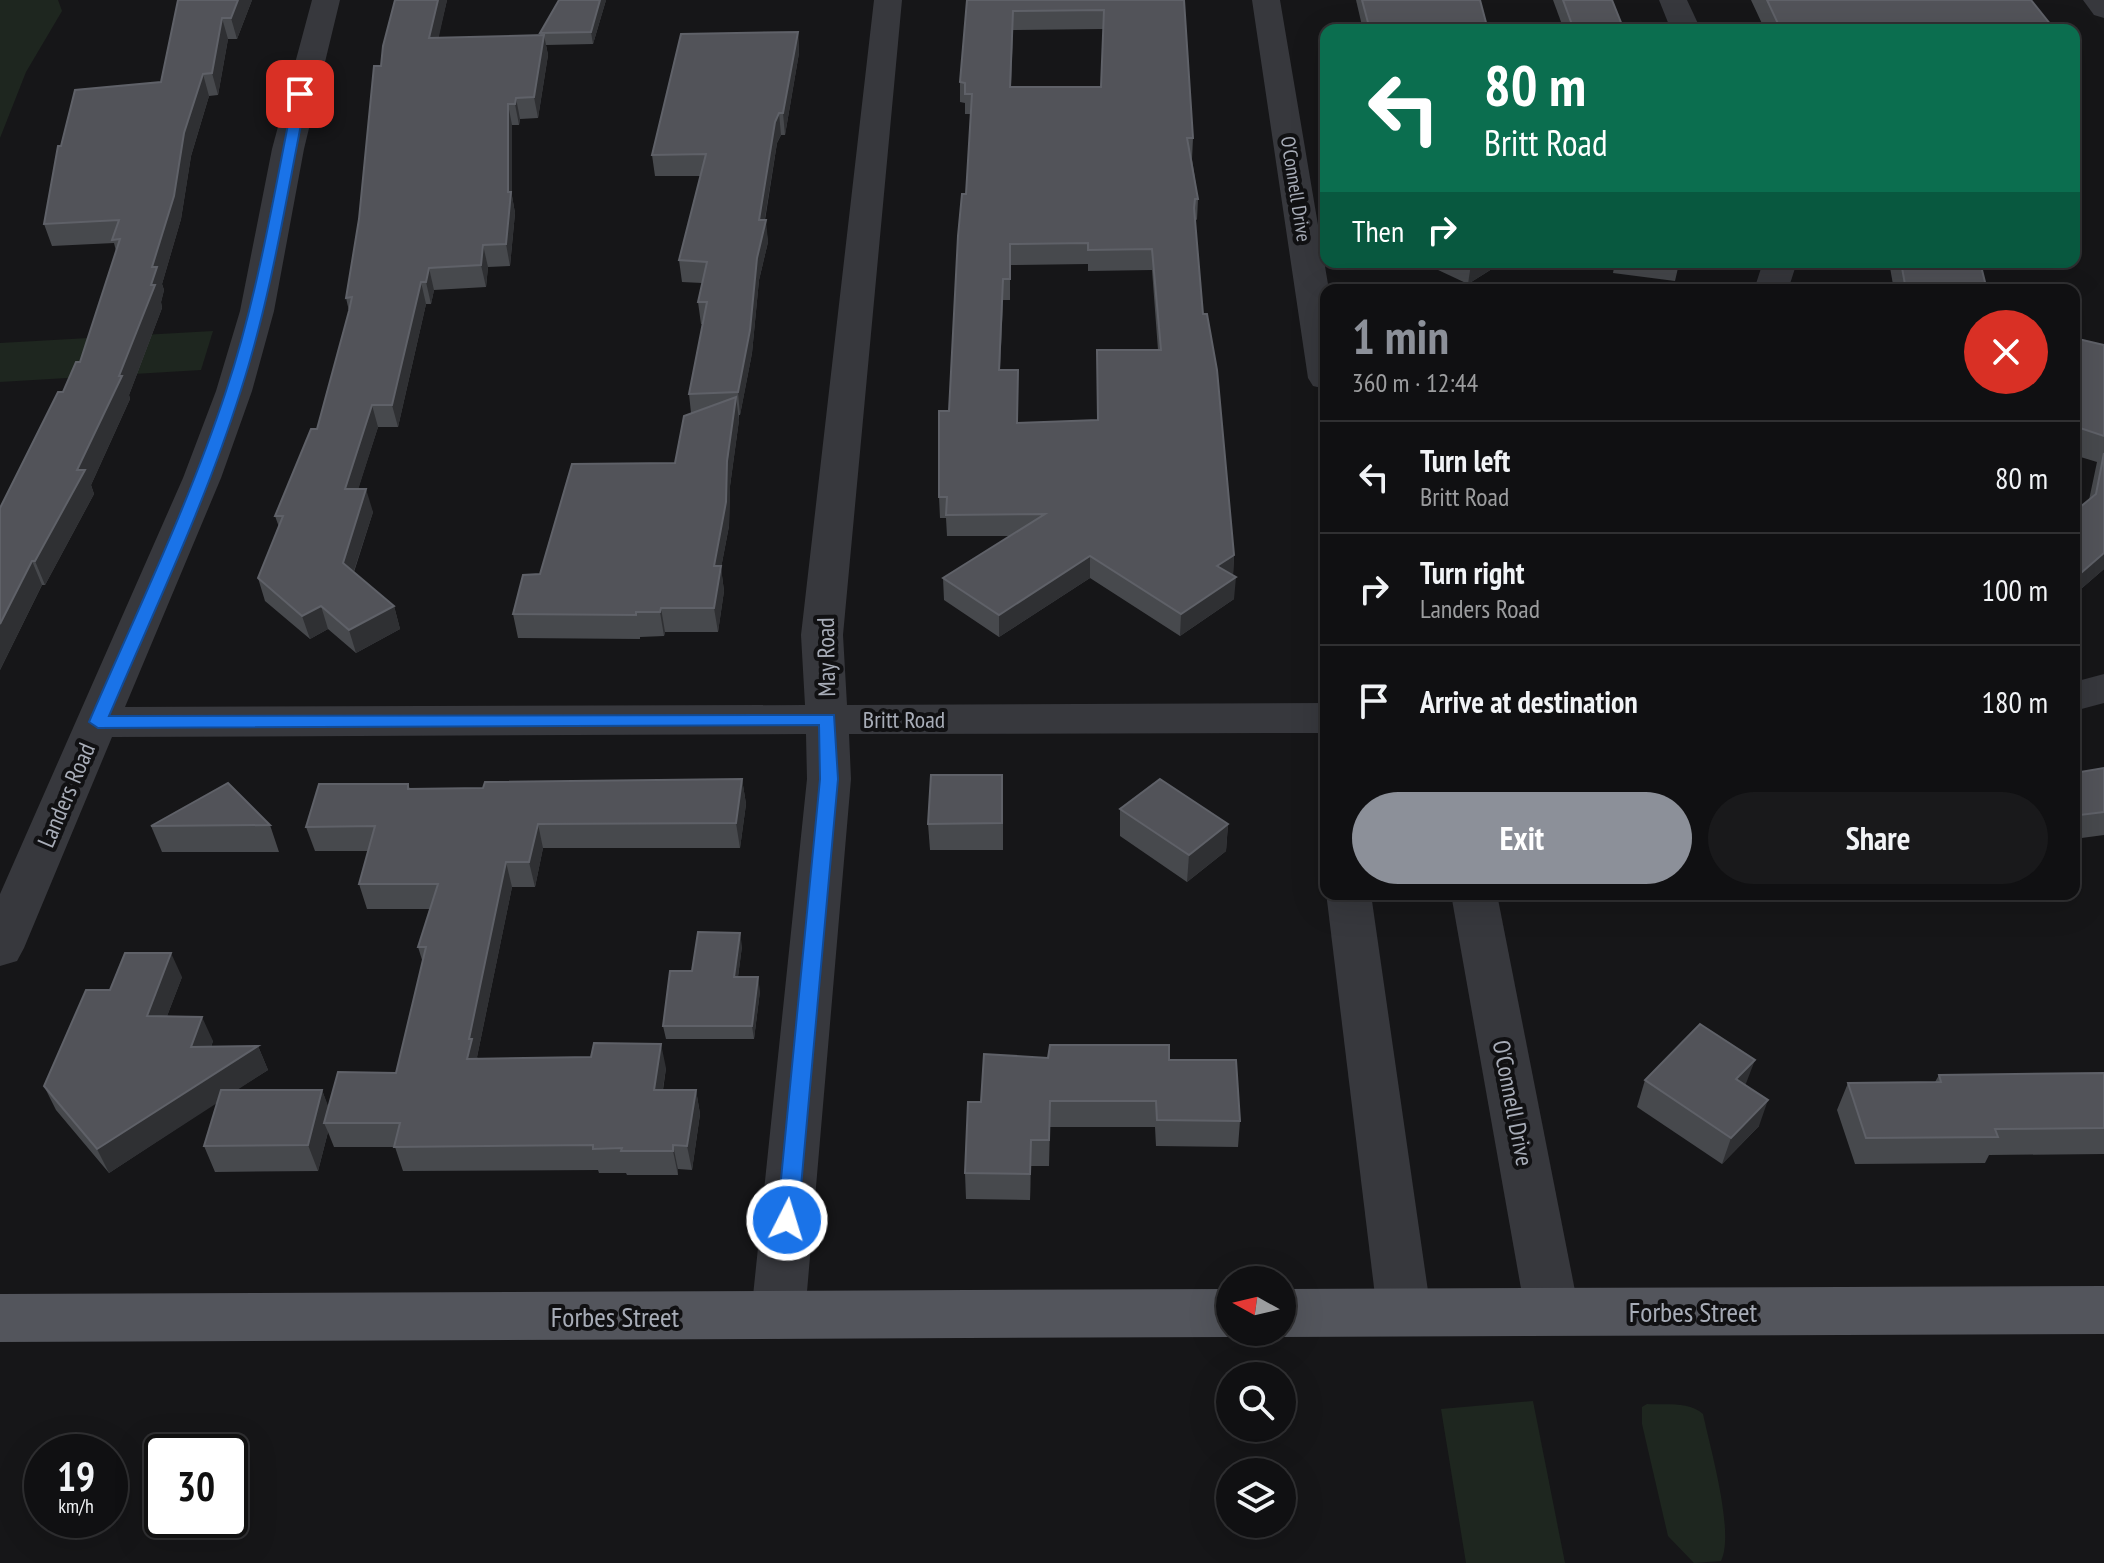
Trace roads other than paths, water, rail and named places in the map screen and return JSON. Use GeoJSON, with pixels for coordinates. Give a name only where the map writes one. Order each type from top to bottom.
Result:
{"type":"FeatureCollection","features":[{"type":"Feature","properties":{"kind":"main road","name":"Forbes Street"},"geometry":{"type":"LineString","coordinates":[[1296,1313],[2104,1310]]}},
{"type":"Feature","properties":{"kind":"main road","name":"Forbes Street"},"geometry":{"type":"LineString","coordinates":[[0,1318],[1216,1313]]}},
{"type":"Feature","properties":{"kind":"street","name":"Landers Road"},"geometry":{"type":"LineString","coordinates":[[0,948],[202,478],[234,391],[257,311],[288,149],[326,0]]}},
{"type":"Feature","properties":{"kind":"street","name":"May Road"},"geometry":{"type":"LineString","coordinates":[[778,1315],[829,779],[822,635],[888,0]]}},
{"type":"Feature","properties":{"kind":"street","name":"O'Connell Drive"},"geometry":{"type":"LineString","coordinates":[[1266,0],[1320,322]]}},
{"type":"Feature","properties":{"kind":"street"},"geometry":{"type":"LineString","coordinates":[[1673,0],[1683,24]]}},
{"type":"Feature","properties":{"kind":"street"},"geometry":{"type":"LineString","coordinates":[[2097,0],[2104,9]]}},
{"type":"Feature","properties":{"kind":"street"},"geometry":{"type":"LineString","coordinates":[[2080,695],[2104,688]]}},
{"type":"Feature","properties":{"kind":"street","name":"Britt Road"},"geometry":{"type":"LineString","coordinates":[[98,722],[1320,718]]}},
{"type":"Feature","properties":{"kind":"street"},"geometry":{"type":"LineString","coordinates":[[1349,900],[1404,1312]]}},
{"type":"Feature","properties":{"kind":"street","name":"O'Connell Drive"},"geometry":{"type":"LineString","coordinates":[[1475,900],[1552,1311]]}}]}
